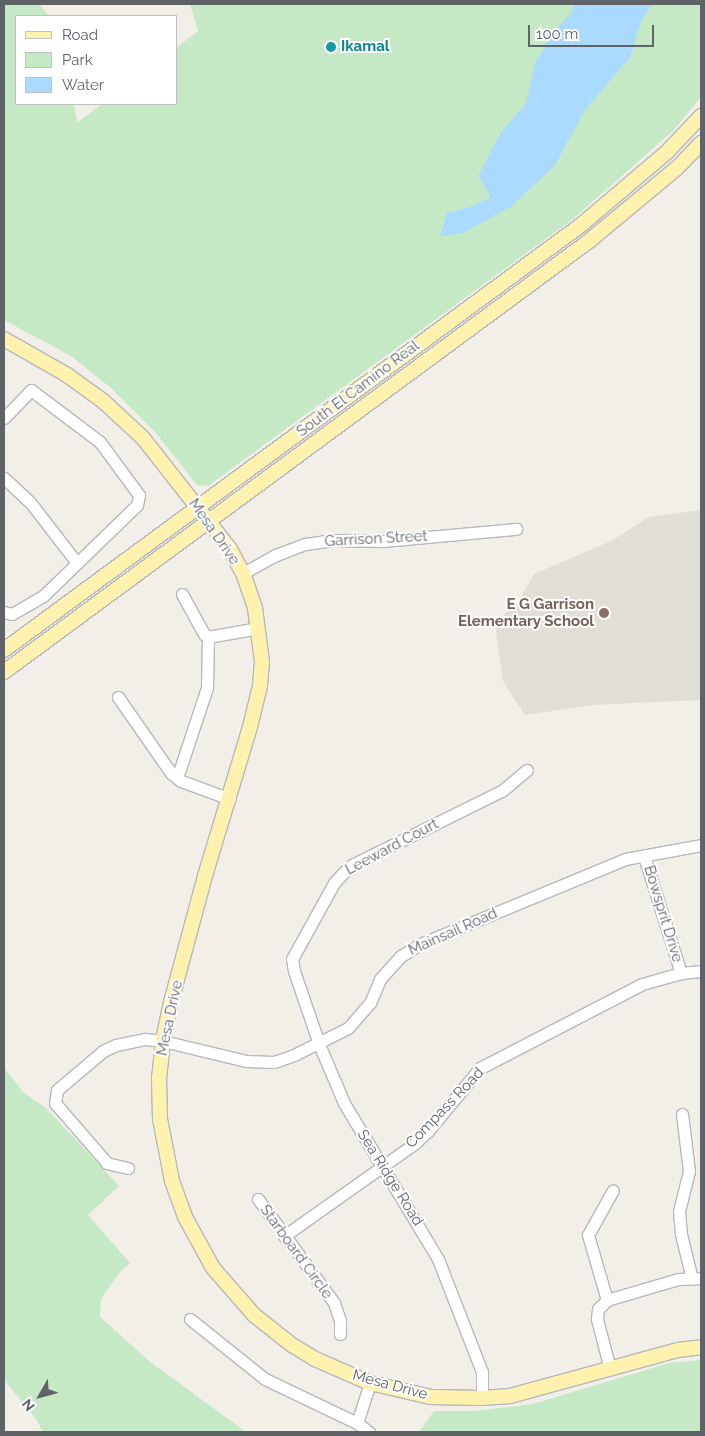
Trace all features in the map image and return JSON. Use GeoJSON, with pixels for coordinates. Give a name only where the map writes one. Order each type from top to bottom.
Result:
{"type":"FeatureCollection","features":[{"type":"Feature","properties":{"kind":"main road"},"geometry":{"type":"LineString","coordinates":[[689,155],[688,144],[697,121]]}},
{"type":"Feature","properties":{"kind":"main road","name":"South El Camino Real"},"geometry":{"type":"LineString","coordinates":[[4,650],[581,225],[666,153],[697,121]]}},
{"type":"Feature","properties":{"kind":"main road","name":"South El Camino Real"},"geometry":{"type":"LineString","coordinates":[[4,672],[590,241],[701,143]]}},
{"type":"Feature","properties":{"kind":"main road","name":"Mesa Drive"},"geometry":{"type":"LineString","coordinates":[[4,340],[67,375],[103,400],[143,438],[230,549],[243,574],[255,608],[262,662],[260,686],[230,799],[205,876],[171,1002],[163,1041],[159,1077],[160,1119],[166,1159],[185,1217],[213,1268],[254,1315],[292,1345],[341,1372],[370,1383],[431,1397],[482,1398],[531,1392],[678,1350],[701,1346]]}},
{"type":"Feature","properties":{"kind":"street"},"geometry":{"type":"LineString","coordinates":[[4,418],[31,390],[100,442],[139,495],[137,506],[43,596],[12,614],[4,612]]}},
{"type":"Feature","properties":{"kind":"street"},"geometry":{"type":"LineString","coordinates":[[4,478],[30,502],[77,563]]}},
{"type":"Feature","properties":{"kind":"street","name":"Garrison Street"},"geometry":{"type":"LineString","coordinates":[[243,574],[276,555],[305,544],[332,540],[384,542],[516,529]]}},
{"type":"Feature","properties":{"kind":"street"},"geometry":{"type":"LineString","coordinates":[[182,594],[204,634],[208,636],[258,628]]}},
{"type":"Feature","properties":{"kind":"street"},"geometry":{"type":"LineString","coordinates":[[177,778],[207,688],[208,636]]}},
{"type":"Feature","properties":{"kind":"street"},"geometry":{"type":"LineString","coordinates":[[118,698],[171,773],[177,778],[230,799]]}},
{"type":"Feature","properties":{"kind":"street","name":"Leeward Court"},"geometry":{"type":"LineString","coordinates":[[292,959],[334,883],[343,872],[352,865],[503,790],[527,770]]}},
{"type":"Feature","properties":{"kind":"street","name":"Mainsail Road"},"geometry":{"type":"LineString","coordinates":[[128,1168],[108,1163],[59,1109],[56,1099],[57,1090],[103,1051],[145,1039],[163,1041],[246,1061],[274,1062],[319,1044],[348,1028],[370,1003],[380,979],[401,956],[420,944],[626,859],[701,845]]}},
{"type":"Feature","properties":{"kind":"street","name":"Bowsprit Drive"},"geometry":{"type":"LineString","coordinates":[[644,856],[681,973]]}},
{"type":"Feature","properties":{"kind":"street","name":"Sea Ridge Road"},"geometry":{"type":"LineString","coordinates":[[292,959],[294,972],[319,1044],[344,1103],[438,1259],[482,1372],[482,1398]]}},
{"type":"Feature","properties":{"kind":"street","name":"Compass Road"},"geometry":{"type":"LineString","coordinates":[[284,1236],[383,1167],[428,1131],[480,1068],[642,984],[681,973],[701,971]]}},
{"type":"Feature","properties":{"kind":"street"},"geometry":{"type":"LineString","coordinates":[[610,1369],[597,1319],[598,1309],[607,1300],[678,1279],[697,1279],[681,1234],[679,1211],[689,1172],[682,1114]]}},
{"type":"Feature","properties":{"kind":"street"},"geometry":{"type":"LineString","coordinates":[[689,1172],[701,1173]]}},
{"type":"Feature","properties":{"kind":"street"},"geometry":{"type":"LineString","coordinates":[[607,1300],[588,1235],[613,1190]]}},
{"type":"Feature","properties":{"kind":"street","name":"Starboard Circle"},"geometry":{"type":"LineString","coordinates":[[258,1199],[334,1304],[340,1320],[340,1334]]}},
{"type":"Feature","properties":{"kind":"street"},"geometry":{"type":"LineString","coordinates":[[190,1319],[265,1379],[357,1423],[369,1432]]}},
{"type":"Feature","properties":{"kind":"street"},"geometry":{"type":"LineString","coordinates":[[357,1423],[370,1383]]}},
{"type":"Feature","properties":{"kind":"shaded area","name":"E G Garrison Elementary School"},"geometry":{"type":"Polygon","coordinates":[[[701,510],[701,700],[593,705],[525,715],[503,681],[495,624],[518,602],[534,574],[611,541],[649,517],[701,510]]]}},
{"type":"Feature","properties":{"kind":"green space"},"geometry":{"type":"Polygon","coordinates":[[[4,4],[39,4],[48,15],[15,15],[15,105],[74,105],[77,123],[101,105],[178,105],[178,46],[198,31],[190,4],[701,4],[701,97],[674,130],[573,219],[208,486],[197,485],[156,433],[111,388],[71,356],[4,320],[4,4]]]}},
{"type":"Feature","properties":{"kind":"green space"},"geometry":{"type":"Polygon","coordinates":[[[4,1068],[24,1093],[46,1108],[119,1186],[88,1215],[130,1263],[119,1273],[101,1299],[100,1317],[149,1361],[246,1432],[43,1432],[36,1419],[4,1380],[4,1068]]]}},
{"type":"Feature","properties":{"kind":"green space"},"geometry":{"type":"Polygon","coordinates":[[[701,1360],[701,1432],[419,1432],[434,1411],[476,1411],[533,1404],[669,1363],[701,1360]]]}},
{"type":"Feature","properties":{"kind":"water"},"geometry":{"type":"Polygon","coordinates":[[[575,4],[652,4],[641,21],[631,56],[585,110],[555,165],[512,206],[463,233],[440,236],[447,213],[470,207],[491,197],[478,176],[500,134],[526,103],[535,63],[551,35],[571,13],[575,4]]]}},
{"type":"Feature","properties":{"kind":"place","name":"Ikamal"},"geometry":{"type":"Point","coordinates":[331,47]}},
{"type":"Feature","properties":{"kind":"place","name":"E G Garrison Elementary School"},"geometry":{"type":"Point","coordinates":[604,613]}}]}
